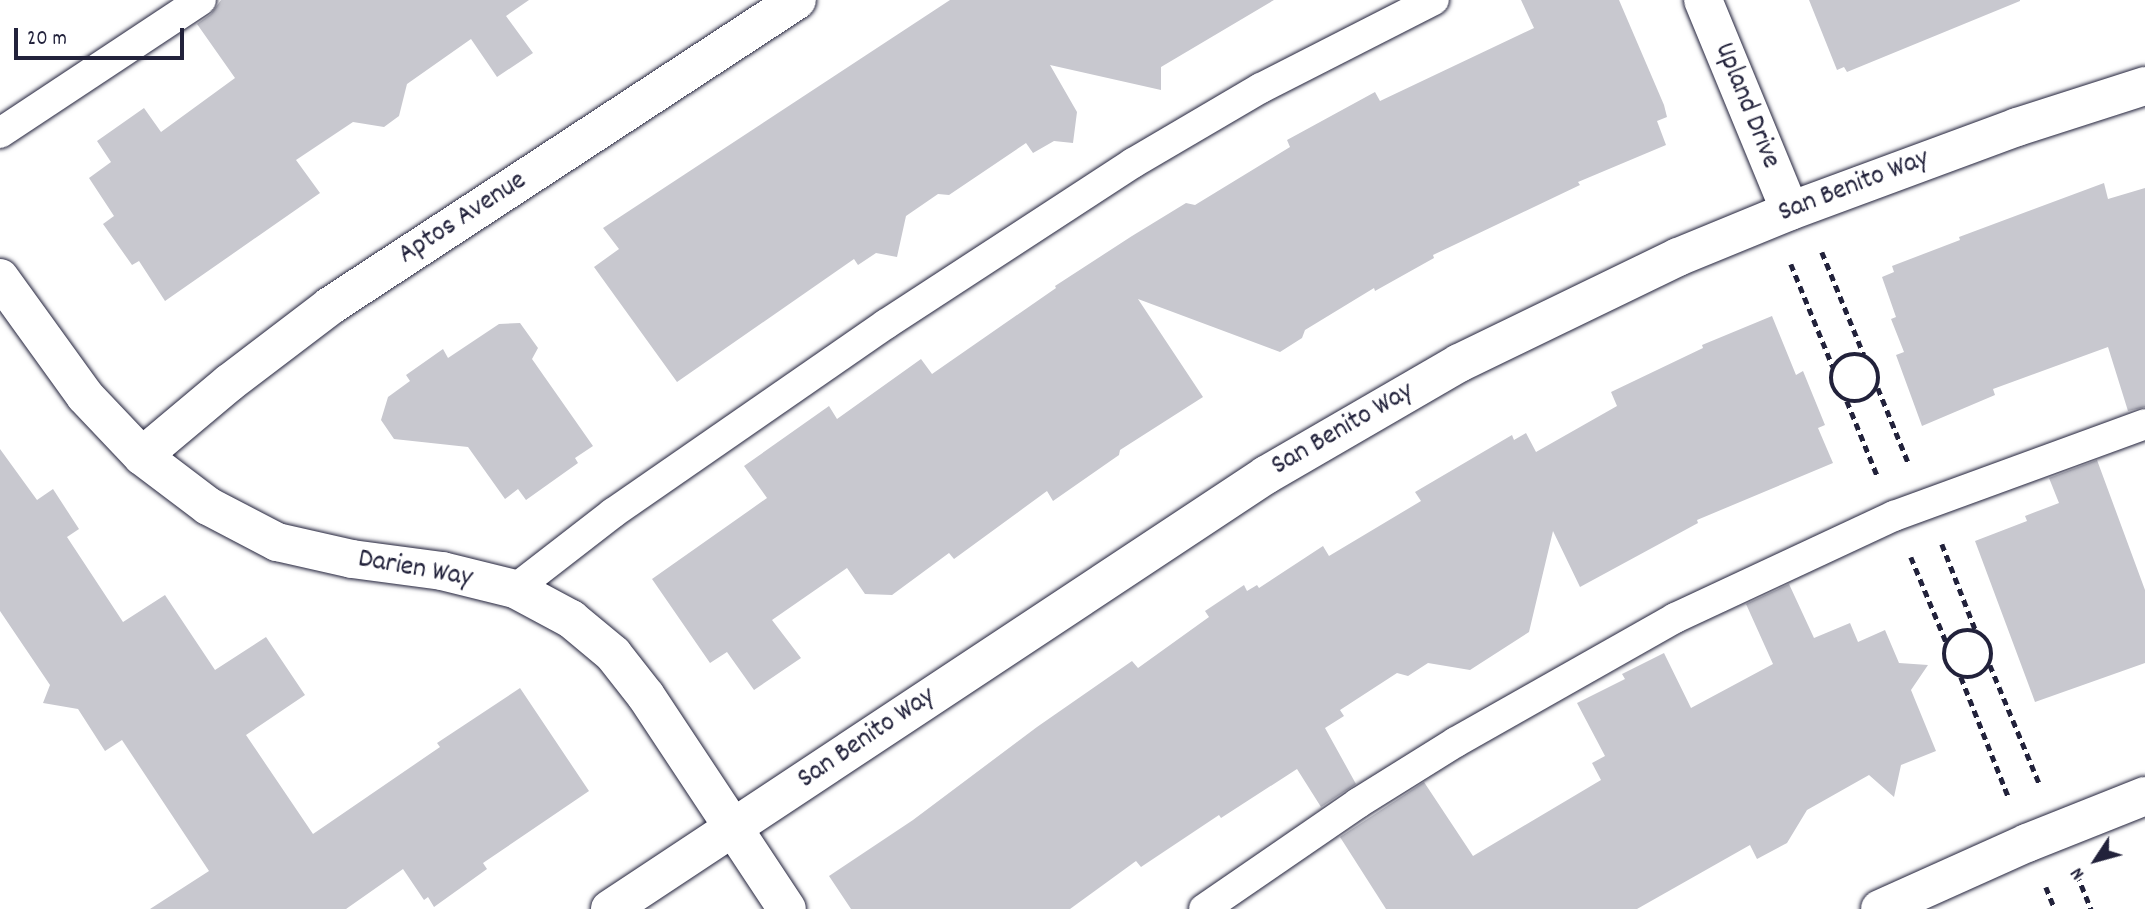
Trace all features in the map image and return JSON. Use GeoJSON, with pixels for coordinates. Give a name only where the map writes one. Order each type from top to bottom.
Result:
{"type":"FeatureCollection","features":[{"type":"Feature","properties":{"kind":"street","name":"Aptos Avenue"},"geometry":{"type":"LineString","coordinates":[[142,456],[229,383],[330,306],[797,0]]}},
{"type":"Feature","properties":{"kind":"street","name":"Upland Drive"},"geometry":{"type":"LineString","coordinates":[[1703,0],[1788,212]]}},
{"type":"Feature","properties":{"kind":"street","name":"San Benito Way"},"geometry":{"type":"LineString","coordinates":[[610,909],[1266,475],[1357,420],[1460,363],[1678,257],[1788,212],[2017,127],[2145,86]]}},
{"type":"Feature","properties":{"kind":"street","name":"Darien Way"},"geometry":{"type":"LineString","coordinates":[[0,278],[85,396],[142,456],[208,506],[277,542],[352,559],[442,571],[515,589],[571,619],[613,654],[646,696],[787,909]]}},
{"type":"Feature","properties":{"kind":"street"},"geometry":{"type":"LineString","coordinates":[[1880,909],[2027,843],[2145,796]]}},
{"type":"Feature","properties":{"kind":"lane"},"geometry":{"type":"LineString","coordinates":[[0,133],[201,0]]}},
{"type":"Feature","properties":{"kind":"lane"},"geometry":{"type":"LineString","coordinates":[[515,589],[613,513],[886,324],[1133,163],[1261,89],[1434,0]]}},
{"type":"Feature","properties":{"kind":"lane"},"geometry":{"type":"LineString","coordinates":[[1204,909],[1358,803],[1456,742],[1675,618],[1904,512],[2145,424]]}},
{"type":"Feature","properties":{"kind":"path"},"geometry":{"type":"LineString","coordinates":[[1788,212],[1864,355],[1872,360],[1880,378],[1878,388],[1864,400],[1847,401],[1833,387],[1833,367],[1788,212]]}},
{"type":"Feature","properties":{"kind":"path"},"geometry":{"type":"LineString","coordinates":[[1833,367],[1845,355],[1864,355]]}},
{"type":"Feature","properties":{"kind":"path"},"geometry":{"type":"LineString","coordinates":[[1961,677],[1978,677],[1990,665],[1993,654],[1991,645],[1976,631],[1959,632],[1947,644],[1946,664],[1951,673],[1961,677],[2055,909]]}},
{"type":"Feature","properties":{"kind":"building"},"geometry":{"type":"Polygon","coordinates":[[[221,0],[529,0],[506,16],[533,53],[497,77],[471,39],[407,84],[399,116],[384,127],[353,122],[296,160],[320,193],[165,301],[139,261],[132,265],[103,224],[114,216],[89,178],[111,162],[97,141],[144,108],[161,132],[235,78],[197,24],[211,14],[221,0]]]}},
{"type":"Feature","properties":{"kind":"building"},"geometry":{"type":"Polygon","coordinates":[[[950,0],[1274,0],[1161,67],[1161,90],[1050,65],[1077,112],[1073,143],[1054,141],[1033,153],[1026,143],[949,195],[938,194],[906,216],[897,257],[876,253],[858,265],[854,259],[677,382],[594,267],[619,249],[603,228],[950,0]]]}},
{"type":"Feature","properties":{"kind":"building"},"geometry":{"type":"Polygon","coordinates":[[[1521,0],[1619,0],[1664,105],[1667,117],[1657,121],[1666,145],[1578,182],[1580,185],[1433,255],[1434,258],[1375,291],[1374,288],[1305,330],[1302,338],[1280,352],[1138,299],[1203,397],[1120,450],[1119,455],[1053,501],[1047,491],[954,559],[949,553],[892,595],[865,594],[847,568],[772,620],[801,658],[754,690],[727,652],[710,663],[652,579],[767,498],[744,466],[829,406],[837,419],[921,359],[932,374],[1056,288],[1055,286],[1132,236],[1186,203],[1195,205],[1290,147],[1287,140],[1375,92],[1380,101],[1534,28],[1521,0]]]}},
{"type":"Feature","properties":{"kind":"building"},"geometry":{"type":"Polygon","coordinates":[[[1809,0],[2020,1],[1847,72],[1844,67],[1837,70],[1809,0]]]}},
{"type":"Feature","properties":{"kind":"building"},"geometry":{"type":"Polygon","coordinates":[[[2104,183],[2108,199],[2145,188],[2145,407],[2128,411],[2108,347],[1993,389],[1995,395],[1922,426],[1896,355],[1904,352],[1891,319],[1896,317],[1882,277],[1894,272],[1892,266],[1960,240],[1959,237],[2104,183]]]}},
{"type":"Feature","properties":{"kind":"building"},"geometry":{"type":"Polygon","coordinates":[[[1772,316],[1796,375],[1803,371],[1825,425],[1818,428],[1833,463],[1697,520],[1698,523],[1580,587],[1553,531],[1529,632],[1470,670],[1428,663],[1408,676],[1397,673],[1340,710],[1344,716],[1325,728],[1356,784],[1321,807],[1297,769],[1221,818],[1219,815],[1141,867],[1136,861],[1070,909],[851,909],[829,876],[913,820],[1037,727],[1132,661],[1138,668],[1209,617],[1205,611],[1244,585],[1247,591],[1257,585],[1259,588],[1323,546],[1329,556],[1421,501],[1415,492],[1512,435],[1514,440],[1526,433],[1536,452],[1617,406],[1611,392],[1703,348],[1702,345],[1772,316]]]}},
{"type":"Feature","properties":{"kind":"building"},"geometry":{"type":"Polygon","coordinates":[[[520,323],[538,348],[532,359],[593,446],[575,458],[578,463],[526,500],[518,489],[505,499],[468,447],[394,439],[381,420],[388,397],[410,381],[406,375],[443,349],[448,358],[499,324],[520,323]]]}},
{"type":"Feature","properties":{"kind":"building"},"geometry":{"type":"Polygon","coordinates":[[[0,449],[37,500],[53,489],[79,529],[67,537],[123,622],[165,595],[215,670],[266,637],[305,695],[246,735],[313,834],[440,747],[437,743],[520,688],[589,791],[483,863],[487,869],[434,907],[428,897],[424,900],[403,869],[346,909],[150,909],[209,871],[122,740],[105,751],[78,709],[43,703],[50,685],[0,611],[0,449]]]}},
{"type":"Feature","properties":{"kind":"building"},"geometry":{"type":"Polygon","coordinates":[[[2097,460],[2145,590],[2145,663],[2035,702],[1975,541],[2027,521],[2025,516],[2059,503],[2049,478],[2097,460]]]}},
{"type":"Feature","properties":{"kind":"building"},"geometry":{"type":"Polygon","coordinates":[[[1789,584],[1814,638],[1850,623],[1858,642],[1885,630],[1899,663],[1928,665],[1911,690],[1936,751],[1901,765],[1894,797],[1869,775],[1807,810],[1787,843],[1757,859],[1750,845],[1637,909],[1386,909],[1340,837],[1424,782],[1473,856],[1601,780],[1592,763],[1605,756],[1577,703],[1625,679],[1622,674],[1664,653],[1691,708],[1773,664],[1746,604],[1789,584]]]}}]}
